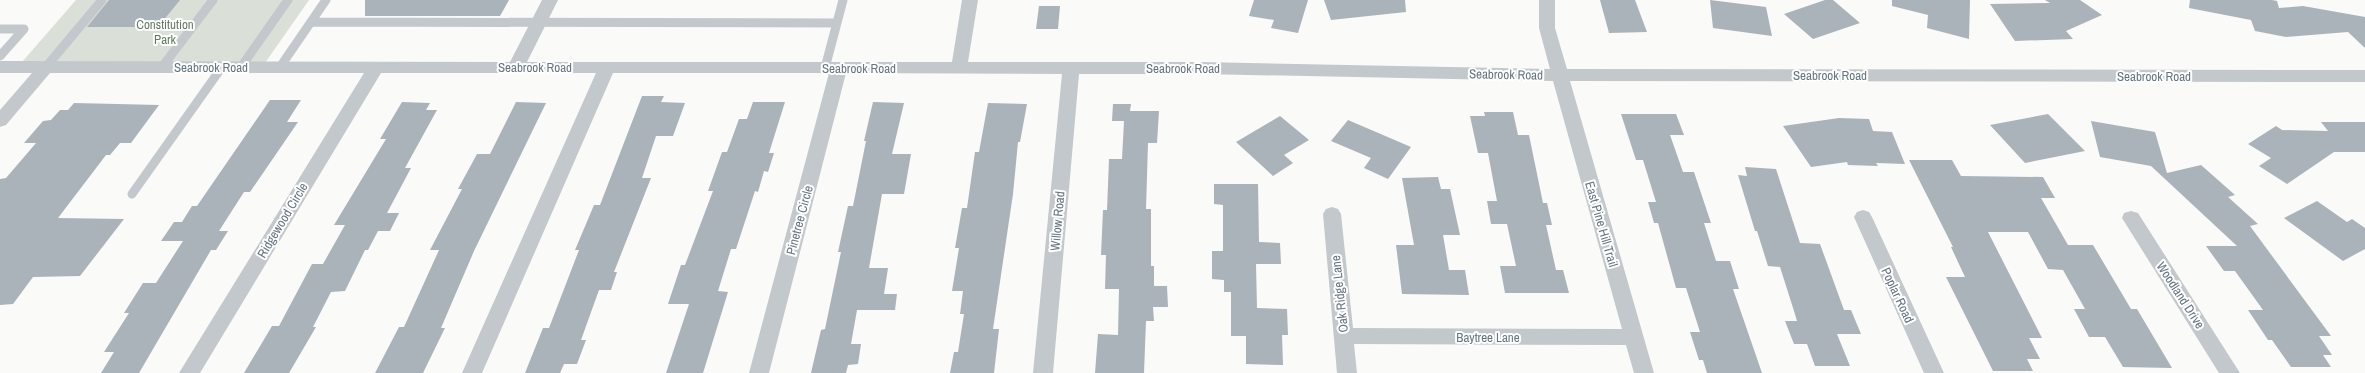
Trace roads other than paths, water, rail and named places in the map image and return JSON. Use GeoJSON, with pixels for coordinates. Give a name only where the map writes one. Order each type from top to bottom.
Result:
{"type":"FeatureCollection","features":[{"type":"Feature","properties":{"kind":"street"},"geometry":{"type":"LineString","coordinates":[[516,67],[550,0]]}},
{"type":"Feature","properties":{"kind":"street"},"geometry":{"type":"LineString","coordinates":[[959,68],[970,0]]}},
{"type":"Feature","properties":{"kind":"street","name":"East Pine Hill Trail"},"geometry":{"type":"LineString","coordinates":[[1547,0],[1547,28],[1644,373]]}},
{"type":"Feature","properties":{"kind":"street","name":"Seabrook Road"},"geometry":{"type":"LineString","coordinates":[[0,67],[1071,68],[1255,69],[1560,75],[2365,76]]}},
{"type":"Feature","properties":{"kind":"street"},"geometry":{"type":"LineString","coordinates":[[0,121],[46,67]]}},
{"type":"Feature","properties":{"kind":"street","name":"Ridgewood Circle"},"geometry":{"type":"LineString","coordinates":[[189,373],[376,67]]}},
{"type":"Feature","properties":{"kind":"street"},"geometry":{"type":"LineString","coordinates":[[472,373],[607,67]]}},
{"type":"Feature","properties":{"kind":"street","name":"Pinetree Circle"},"geometry":{"type":"LineString","coordinates":[[759,373],[832,68]]}},
{"type":"Feature","properties":{"kind":"street","name":"Willow Road"},"geometry":{"type":"LineString","coordinates":[[1043,373],[1071,68]]}},
{"type":"Feature","properties":{"kind":"street","name":"Oak Ridge Lane"},"geometry":{"type":"LineString","coordinates":[[1332,214],[1347,373]]}},
{"type":"Feature","properties":{"kind":"street","name":"Poplar Road"},"geometry":{"type":"LineString","coordinates":[[1863,217],[1934,373]]}},
{"type":"Feature","properties":{"kind":"street","name":"Woodland Drive"},"geometry":{"type":"LineString","coordinates":[[2131,218],[2230,373]]}},
{"type":"Feature","properties":{"kind":"street","name":"Baytree Lane"},"geometry":{"type":"LineString","coordinates":[[1344,336],[1633,337]]}},
{"type":"Feature","properties":{"kind":"lane"},"geometry":{"type":"LineString","coordinates":[[46,67],[102,0]]}},
{"type":"Feature","properties":{"kind":"lane"},"geometry":{"type":"LineString","coordinates":[[162,67],[213,0]]}},
{"type":"Feature","properties":{"kind":"lane"},"geometry":{"type":"LineString","coordinates":[[241,67],[288,0]]}},
{"type":"Feature","properties":{"kind":"lane"},"geometry":{"type":"LineString","coordinates":[[280,67],[326,0]]}},
{"type":"Feature","properties":{"kind":"lane"},"geometry":{"type":"LineString","coordinates":[[832,68],[837,23],[843,0]]}},
{"type":"Feature","properties":{"kind":"lane"},"geometry":{"type":"LineString","coordinates":[[311,22],[837,23]]}},
{"type":"Feature","properties":{"kind":"lane"},"geometry":{"type":"LineString","coordinates":[[0,29],[24,29],[0,56]]}},
{"type":"Feature","properties":{"kind":"lane"},"geometry":{"type":"LineString","coordinates":[[132,194],[222,67]]}},
{"type":"Feature","properties":{"kind":"park label","name":"Constitution Park"},"geometry":{"type":"Point","coordinates":[165,32]}}]}
